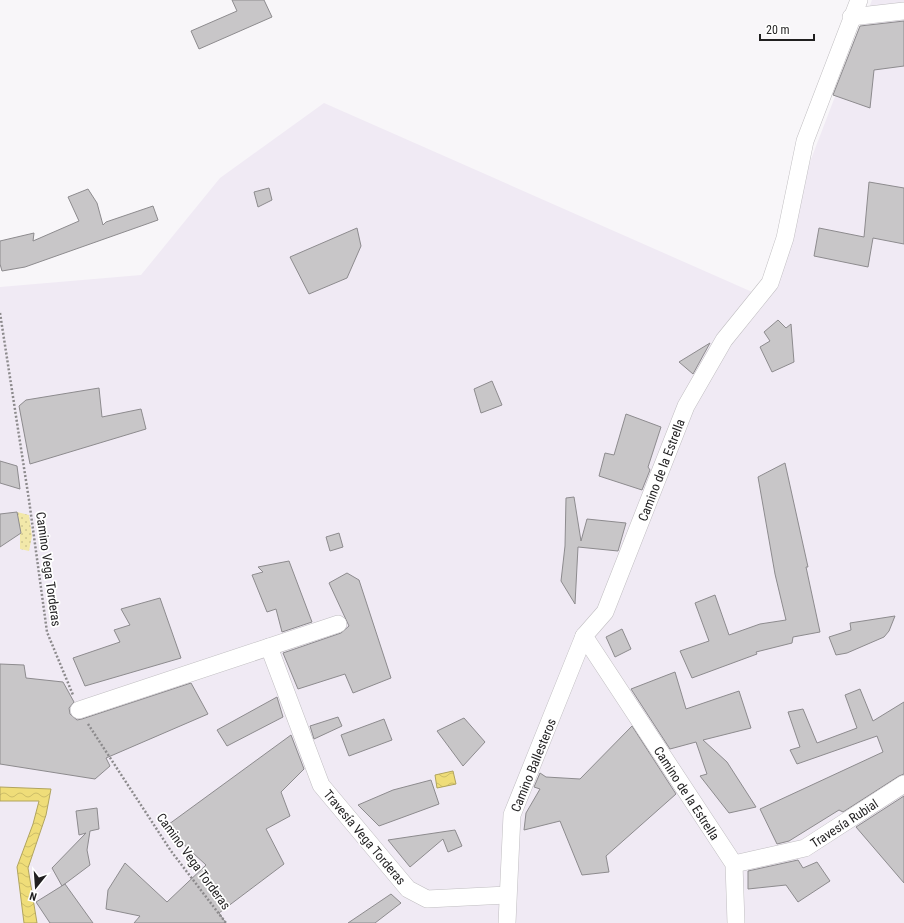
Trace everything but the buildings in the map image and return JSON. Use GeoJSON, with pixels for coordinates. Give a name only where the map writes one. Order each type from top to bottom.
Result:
{"type":"FeatureCollection","features":[{"type":"Feature","properties":{"kind":"street","name":"Camino de la Estrella"},"geometry":{"type":"LineString","coordinates":[[734,864],[584,636],[605,612],[686,406],[724,340],[770,283],[785,238],[805,141],[859,0]]}},
{"type":"Feature","properties":{"kind":"street"},"geometry":{"type":"LineString","coordinates":[[852,17],[904,11]]}},
{"type":"Feature","properties":{"kind":"street"},"geometry":{"type":"LineString","coordinates":[[79,710],[338,624]]}},
{"type":"Feature","properties":{"kind":"street","name":"Camino Ballesteros"},"geometry":{"type":"LineString","coordinates":[[507,923],[507,895],[512,815],[584,636]]}},
{"type":"Feature","properties":{"kind":"street","name":"Travesía Vega Torderas"},"geometry":{"type":"LineString","coordinates":[[269,647],[321,785],[408,889],[427,899],[507,895]]}},
{"type":"Feature","properties":{"kind":"street","name":"Travesía Rubial"},"geometry":{"type":"LineString","coordinates":[[734,864],[805,848],[904,784]]}},
{"type":"Feature","properties":{"kind":"street"},"geometry":{"type":"LineString","coordinates":[[734,864],[736,923]]}},
{"type":"Feature","properties":{"kind":"path","name":"Camino Vega Torderas"},"geometry":{"type":"LineString","coordinates":[[0,312],[29,500],[47,632],[79,710],[171,851],[226,923]]}},
{"type":"Feature","properties":{"kind":"shaded area"},"geometry":{"type":"Polygon","coordinates":[[[872,0],[904,0],[904,923],[0,923],[0,287],[141,275],[220,178],[324,103],[759,295],[872,0]]]}},
{"type":"Feature","properties":{"kind":"shaded area"},"geometry":{"type":"Polygon","coordinates":[[[17,512],[29,515],[32,536],[29,551],[20,549],[20,530],[17,512]]]}},
{"type":"Feature","properties":{"kind":"water"},"geometry":{"type":"Polygon","coordinates":[[[453,771],[456,784],[437,788],[435,775],[453,771]]]}},
{"type":"Feature","properties":{"kind":"water"},"geometry":{"type":"Polygon","coordinates":[[[0,787],[51,789],[46,815],[28,868],[37,923],[24,923],[17,867],[33,824],[39,801],[0,801],[0,787]]]}}]}
